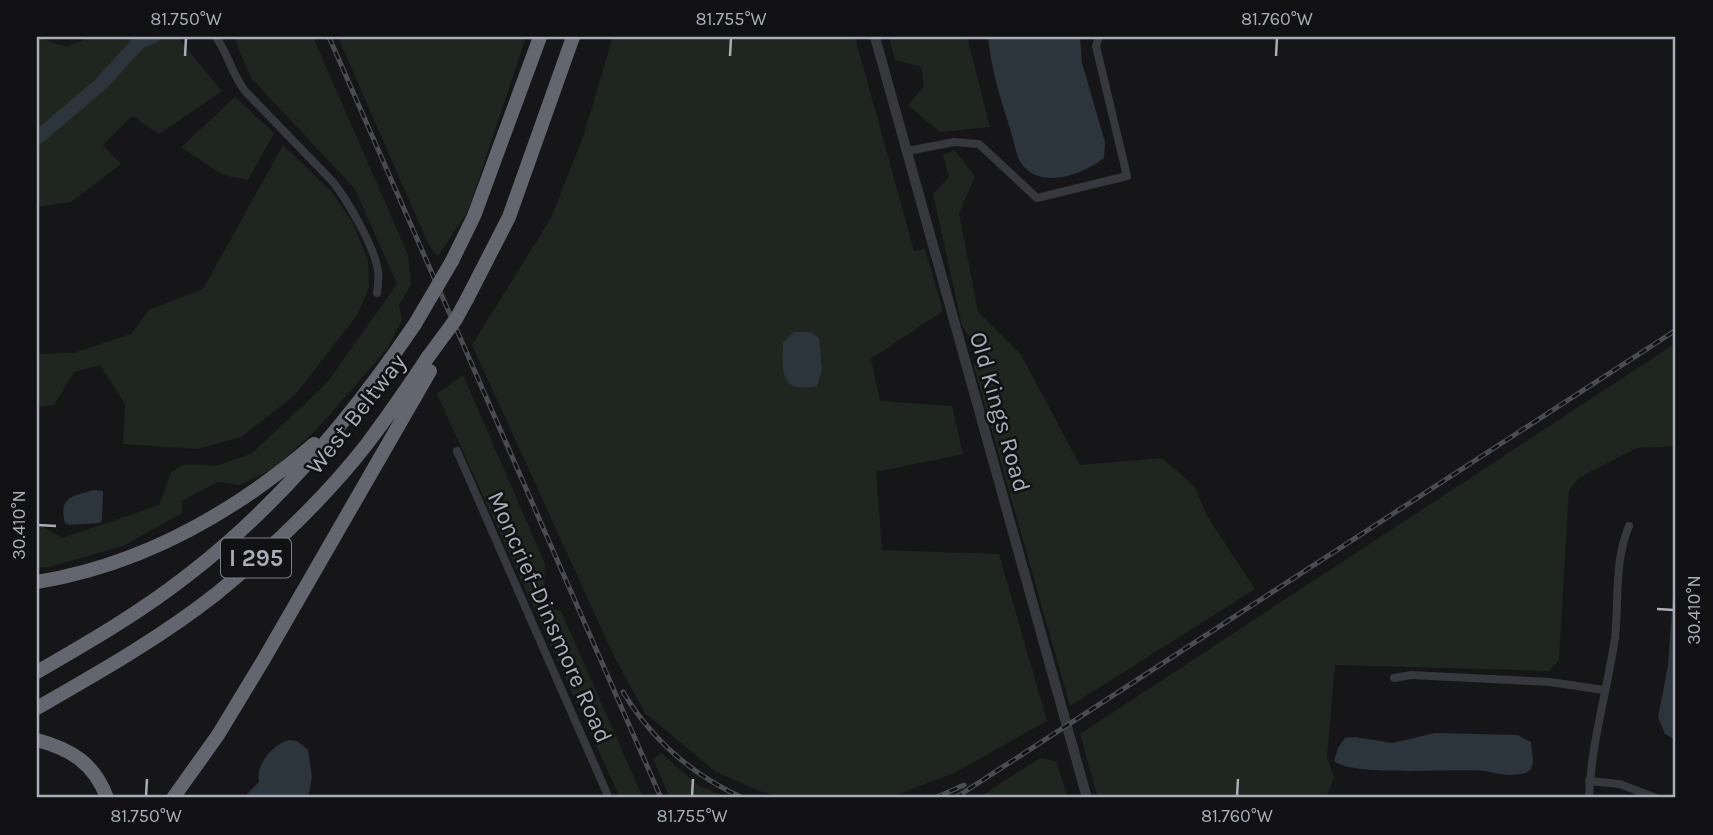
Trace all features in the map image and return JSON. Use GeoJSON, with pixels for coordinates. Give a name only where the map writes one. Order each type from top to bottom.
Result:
{"type":"FeatureCollection","features":[{"type":"Feature","properties":{"kind":"highway","name":"West Beltway"},"geometry":{"type":"LineString","coordinates":[[37,673],[126,620],[190,574],[250,523],[305,467],[382,373],[453,261],[474,216],[540,37]]}},
{"type":"Feature","properties":{"kind":"highway","name":"West Beltway"},"geometry":{"type":"LineString","coordinates":[[37,708],[135,651],[216,593],[298,520],[366,446],[430,362],[467,299],[509,217],[573,37]]}},
{"type":"Feature","properties":{"kind":"highway"},"geometry":{"type":"LineString","coordinates":[[173,798],[218,735],[257,670],[430,362]]}},
{"type":"Feature","properties":{"kind":"highway"},"geometry":{"type":"LineString","coordinates":[[37,582],[92,569],[144,552],[200,525],[246,498],[345,418]]}},
{"type":"Feature","properties":{"kind":"highway"},"geometry":{"type":"LineString","coordinates":[[37,740],[56,745],[81,758],[92,769],[107,798]]}},
{"type":"Feature","properties":{"kind":"street"},"geometry":{"type":"LineString","coordinates":[[216,37],[233,75],[245,91],[345,197],[361,227],[378,270],[377,293]]}},
{"type":"Feature","properties":{"kind":"street","name":"Old Kings Road"},"geometry":{"type":"LineString","coordinates":[[875,37],[1087,798]]}},
{"type":"Feature","properties":{"kind":"street"},"geometry":{"type":"LineString","coordinates":[[908,151],[954,142],[979,145],[1037,198],[1127,176],[1096,46],[1099,37]]}},
{"type":"Feature","properties":{"kind":"street","name":"Moncrief-Dinsmore Road"},"geometry":{"type":"LineString","coordinates":[[457,451],[609,798]]}},
{"type":"Feature","properties":{"kind":"street"},"geometry":{"type":"LineString","coordinates":[[1589,798],[1594,740],[1615,636],[1621,545],[1629,526]]}},
{"type":"Feature","properties":{"kind":"street"},"geometry":{"type":"LineString","coordinates":[[1394,678],[1411,675],[1550,682],[1604,690]]}},
{"type":"Feature","properties":{"kind":"street"},"geometry":{"type":"LineString","coordinates":[[1590,781],[1620,784],[1656,798]]}},
{"type":"Feature","properties":{"kind":"shaded area"},"geometry":{"type":"Polygon","coordinates":[[[37,37],[66,47],[90,37],[177,37],[222,91],[159,134],[132,116],[103,145],[121,164],[71,202],[37,207],[37,37]]]}},
{"type":"Feature","properties":{"kind":"shaded area"},"geometry":{"type":"Polygon","coordinates":[[[234,37],[313,37],[408,255],[411,285],[399,305],[402,320],[387,349],[317,429],[273,469],[239,485],[218,482],[182,501],[182,513],[123,546],[50,567],[37,568],[37,528],[42,526],[62,538],[159,505],[171,473],[184,464],[216,466],[251,454],[326,384],[397,284],[355,189],[251,78],[234,37]]]}},
{"type":"Feature","properties":{"kind":"shaded area"},"geometry":{"type":"Polygon","coordinates":[[[338,37],[526,37],[468,211],[438,256],[429,246],[338,37]]]}},
{"type":"Feature","properties":{"kind":"shaded area"},"geometry":{"type":"Polygon","coordinates":[[[613,37],[855,37],[914,251],[925,249],[943,311],[871,359],[880,401],[952,406],[963,454],[876,472],[882,550],[999,554],[1047,721],[954,773],[888,798],[787,798],[762,792],[716,772],[645,713],[614,656],[472,345],[551,218],[584,134],[613,37]]]}},
{"type":"Feature","properties":{"kind":"shaded area"},"geometry":{"type":"Polygon","coordinates":[[[889,37],[967,37],[990,127],[940,132],[908,105],[924,86],[921,67],[895,60],[889,37]]]}},
{"type":"Feature","properties":{"kind":"shaded area"},"geometry":{"type":"Polygon","coordinates":[[[988,37],[1080,37],[1082,63],[1105,142],[1104,158],[1074,174],[1050,178],[1029,171],[1021,163],[997,85],[988,37]]]}},
{"type":"Feature","properties":{"kind":"shaded area"},"geometry":{"type":"Polygon","coordinates":[[[235,97],[274,133],[248,180],[223,175],[181,147],[235,97]]]}},
{"type":"Feature","properties":{"kind":"shaded area"},"geometry":{"type":"Polygon","coordinates":[[[283,145],[331,191],[353,223],[368,261],[369,287],[358,314],[295,395],[241,437],[197,449],[123,444],[125,404],[100,365],[74,372],[54,405],[37,407],[37,354],[74,353],[131,334],[149,310],[203,289],[283,145]]]}},
{"type":"Feature","properties":{"kind":"shaded area"},"geometry":{"type":"Polygon","coordinates":[[[954,150],[975,176],[959,213],[978,312],[1021,355],[1080,465],[1162,458],[1195,487],[1207,516],[1255,589],[1070,706],[974,367],[977,348],[962,326],[933,194],[949,177],[943,155],[954,150]]]}},
{"type":"Feature","properties":{"kind":"shaded area"},"geometry":{"type":"Polygon","coordinates":[[[794,332],[810,332],[819,338],[822,369],[817,386],[796,387],[786,378],[783,343],[794,332]]]}},
{"type":"Feature","properties":{"kind":"shaded area"},"geometry":{"type":"Polygon","coordinates":[[[1676,343],[1676,446],[1637,448],[1580,477],[1569,490],[1559,660],[1549,671],[1335,665],[1327,757],[1334,777],[1326,798],[1098,798],[1080,734],[1676,343]]]}},
{"type":"Feature","properties":{"kind":"shaded area"},"geometry":{"type":"Polygon","coordinates":[[[463,375],[545,564],[544,595],[554,609],[561,611],[643,798],[620,798],[437,394],[463,375]]]}},
{"type":"Feature","properties":{"kind":"shaded area"},"geometry":{"type":"Polygon","coordinates":[[[94,490],[103,491],[102,520],[99,523],[65,523],[63,514],[66,502],[74,496],[94,490]]]}},
{"type":"Feature","properties":{"kind":"shaded area"},"geometry":{"type":"Polygon","coordinates":[[[1676,553],[1676,740],[1665,734],[1658,717],[1668,666],[1676,553]]]}},
{"type":"Feature","properties":{"kind":"shaded area"},"geometry":{"type":"Polygon","coordinates":[[[1435,733],[1517,735],[1531,742],[1531,769],[1525,773],[1511,775],[1470,770],[1381,770],[1344,766],[1334,761],[1345,738],[1392,743],[1435,733]]]}},
{"type":"Feature","properties":{"kind":"shaded area"},"geometry":{"type":"Polygon","coordinates":[[[289,740],[297,741],[308,750],[312,777],[308,798],[243,798],[259,782],[258,775],[266,756],[289,740]]]}},
{"type":"Feature","properties":{"kind":"shaded area"},"geometry":{"type":"Polygon","coordinates":[[[661,753],[698,785],[727,798],[670,798],[653,759],[661,753]]]}},
{"type":"Feature","properties":{"kind":"shaded area"},"geometry":{"type":"Polygon","coordinates":[[[1040,758],[1056,761],[1068,798],[978,798],[1040,758]]]}},
{"type":"Feature","properties":{"kind":"waterway"},"geometry":{"type":"LineString","coordinates":[[37,138],[101,84],[139,42],[153,37]]}},
{"type":"Feature","properties":{"kind":"railway"},"geometry":{"type":"LineString","coordinates":[[329,37],[661,798]]}},
{"type":"Feature","properties":{"kind":"railway"},"geometry":{"type":"LineString","coordinates":[[955,798],[1676,330]]}},
{"type":"Feature","properties":{"kind":"railway"},"geometry":{"type":"LineString","coordinates":[[623,692],[660,741],[690,767],[743,798]]}},
{"type":"Feature","properties":{"kind":"railway"},"geometry":{"type":"LineString","coordinates":[[935,798],[964,785]]}}]}
